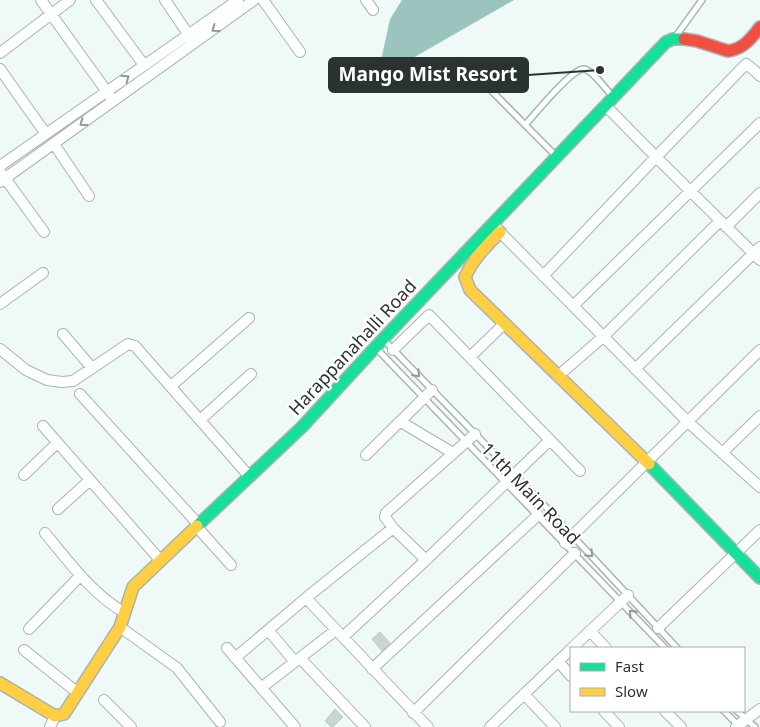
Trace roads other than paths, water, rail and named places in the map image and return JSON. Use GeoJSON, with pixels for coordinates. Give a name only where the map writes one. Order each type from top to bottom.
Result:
{"type":"FeatureCollection","features":[{"type":"Feature","properties":{"kind":"street"},"geometry":{"type":"LineString","coordinates":[[41,0],[113,102]]}},
{"type":"Feature","properties":{"kind":"street"},"geometry":{"type":"LineString","coordinates":[[0,53],[70,0]]}},
{"type":"Feature","properties":{"kind":"street"},"geometry":{"type":"LineString","coordinates":[[96,0],[144,65]]}},
{"type":"Feature","properties":{"kind":"street"},"geometry":{"type":"LineString","coordinates":[[165,0],[191,39]]}},
{"type":"Feature","properties":{"kind":"street"},"geometry":{"type":"LineString","coordinates":[[44,232],[2,177],[54,144],[113,102],[238,0]]}},
{"type":"Feature","properties":{"kind":"street"},"geometry":{"type":"LineString","coordinates":[[0,166],[144,65],[191,39],[254,0]]}},
{"type":"Feature","properties":{"kind":"street"},"geometry":{"type":"LineString","coordinates":[[263,0],[300,52]]}},
{"type":"Feature","properties":{"kind":"street"},"geometry":{"type":"LineString","coordinates":[[366,0],[373,10]]}},
{"type":"Feature","properties":{"kind":"street"},"geometry":{"type":"LineString","coordinates":[[674,38],[688,40],[728,52],[743,47],[760,27]]}},
{"type":"Feature","properties":{"kind":"street","name":"Harappanahalli Road"},"geometry":{"type":"LineString","coordinates":[[0,683],[53,722],[64,714],[120,627],[133,587],[302,427],[379,343],[496,228],[556,156],[666,42],[674,38]]}},
{"type":"Feature","properties":{"kind":"street"},"geometry":{"type":"LineString","coordinates":[[543,276],[746,64],[758,73]]}},
{"type":"Feature","properties":{"kind":"street"},"geometry":{"type":"LineString","coordinates":[[0,68],[46,134]]}},
{"type":"Feature","properties":{"kind":"street"},"geometry":{"type":"LineString","coordinates":[[609,101],[656,157],[723,224],[758,254],[635,369]]}},
{"type":"Feature","properties":{"kind":"street"},"geometry":{"type":"LineString","coordinates":[[573,306],[760,123]]}},
{"type":"Feature","properties":{"kind":"street"},"geometry":{"type":"LineString","coordinates":[[54,144],[89,196]]}},
{"type":"Feature","properties":{"kind":"street"},"geometry":{"type":"LineString","coordinates":[[558,376],[603,337],[723,224],[760,193]]}},
{"type":"Feature","properties":{"kind":"street"},"geometry":{"type":"LineString","coordinates":[[758,483],[687,421],[496,228],[468,268],[465,277],[470,290],[647,462],[760,578]]}},
{"type":"Feature","properties":{"kind":"street"},"geometry":{"type":"LineString","coordinates":[[0,304],[42,273]]}},
{"type":"Feature","properties":{"kind":"street"},"geometry":{"type":"LineString","coordinates":[[393,350],[429,315],[580,471]]}},
{"type":"Feature","properties":{"kind":"street"},"geometry":{"type":"LineString","coordinates":[[170,386],[249,318]]}},
{"type":"Feature","properties":{"kind":"street"},"geometry":{"type":"LineString","coordinates":[[470,357],[504,324]]}},
{"type":"Feature","properties":{"kind":"street"},"geometry":{"type":"LineString","coordinates":[[63,334],[92,368]]}},
{"type":"Feature","properties":{"kind":"street"},"geometry":{"type":"LineString","coordinates":[[0,348],[26,370],[46,380],[62,382],[73,381],[128,344],[132,344],[249,476]]}},
{"type":"Feature","properties":{"kind":"street"},"geometry":{"type":"LineString","coordinates":[[569,539],[760,350]]}},
{"type":"Feature","properties":{"kind":"street"},"geometry":{"type":"LineString","coordinates":[[200,420],[251,374]]}},
{"type":"Feature","properties":{"kind":"street"},"geometry":{"type":"LineString","coordinates":[[366,455],[425,399],[432,390]]}},
{"type":"Feature","properties":{"kind":"street"},"geometry":{"type":"LineString","coordinates":[[80,394],[231,565]]}},
{"type":"Feature","properties":{"kind":"street"},"geometry":{"type":"LineString","coordinates":[[722,453],[760,416]]}},
{"type":"Feature","properties":{"kind":"street"},"geometry":{"type":"LineString","coordinates":[[401,422],[453,453]]}},
{"type":"Feature","properties":{"kind":"street"},"geometry":{"type":"LineString","coordinates":[[43,426],[160,560]]}},
{"type":"Feature","properties":{"kind":"street"},"geometry":{"type":"LineString","coordinates":[[426,560],[385,519],[386,514],[475,434]]}},
{"type":"Feature","properties":{"kind":"street"},"geometry":{"type":"LineString","coordinates":[[262,688],[298,660],[339,634],[426,560],[550,440]]}},
{"type":"Feature","properties":{"kind":"street"},"geometry":{"type":"LineString","coordinates":[[24,475],[57,443]]}},
{"type":"Feature","properties":{"kind":"street"},"geometry":{"type":"LineString","coordinates":[[58,509],[90,480]]}},
{"type":"Feature","properties":{"kind":"street"},"geometry":{"type":"LineString","coordinates":[[372,669],[538,515]]}},
{"type":"Feature","properties":{"kind":"street"},"geometry":{"type":"LineString","coordinates":[[235,658],[306,598],[394,528]]}},
{"type":"Feature","properties":{"kind":"street"},"geometry":{"type":"LineString","coordinates":[[658,628],[760,530]]}},
{"type":"Feature","properties":{"kind":"street"},"geometry":{"type":"LineString","coordinates":[[45,533],[80,576],[115,607],[125,613]]}},
{"type":"Feature","properties":{"kind":"street"},"geometry":{"type":"LineString","coordinates":[[413,713],[575,554]]}},
{"type":"Feature","properties":{"kind":"street"},"geometry":{"type":"LineString","coordinates":[[29,629],[80,576]]}},
{"type":"Feature","properties":{"kind":"street"},"geometry":{"type":"LineString","coordinates":[[306,598],[428,727]]}},
{"type":"Feature","properties":{"kind":"street"},"geometry":{"type":"LineString","coordinates":[[573,647],[624,598]]}},
{"type":"Feature","properties":{"kind":"street"},"geometry":{"type":"LineString","coordinates":[[120,627],[177,668],[220,722]]}},
{"type":"Feature","properties":{"kind":"street"},"geometry":{"type":"LineString","coordinates":[[269,631],[366,727]]}},
{"type":"Feature","properties":{"kind":"street"},"geometry":{"type":"LineString","coordinates":[[590,631],[605,647]]}},
{"type":"Feature","properties":{"kind":"street"},"geometry":{"type":"LineString","coordinates":[[227,648],[295,727]]}},
{"type":"Feature","properties":{"kind":"street"},"geometry":{"type":"LineString","coordinates":[[24,650],[78,693]]}},
{"type":"Feature","properties":{"kind":"street"},"geometry":{"type":"LineString","coordinates":[[495,725],[570,650]]}},
{"type":"Feature","properties":{"kind":"street"},"geometry":{"type":"LineString","coordinates":[[558,661],[570,675]]}},
{"type":"Feature","properties":{"kind":"street"},"geometry":{"type":"LineString","coordinates":[[524,694],[556,727]]}},
{"type":"Feature","properties":{"kind":"street"},"geometry":{"type":"LineString","coordinates":[[104,700],[131,727]]}},
{"type":"Feature","properties":{"kind":"street"},"geometry":{"type":"LineString","coordinates":[[743,725],[760,709]]}},
{"type":"Feature","properties":{"kind":"street"},"geometry":{"type":"LineString","coordinates":[[605,712],[619,727]]}},
{"type":"Feature","properties":{"kind":"street"},"geometry":{"type":"LineString","coordinates":[[666,712],[681,727]]}},
{"type":"Feature","properties":{"kind":"lane"},"geometry":{"type":"LineString","coordinates":[[674,38],[702,0]]}},
{"type":"Feature","properties":{"kind":"lane"},"geometry":{"type":"LineString","coordinates":[[462,61],[556,156]]}},
{"type":"Feature","properties":{"kind":"lane"},"geometry":{"type":"LineString","coordinates":[[525,125],[566,80],[578,70],[585,69],[590,71],[609,101]]}},
{"type":"Feature","properties":{"kind":"lane","name":"11th Main Road"},"geometry":{"type":"LineString","coordinates":[[379,343],[393,350],[514,475],[569,539],[624,598],[664,647]]}},
{"type":"Feature","properties":{"kind":"lane","name":"11th Main Road"},"geometry":{"type":"LineString","coordinates":[[379,343],[425,399],[466,442],[538,515],[569,539],[575,554],[658,628],[676,647]]}},
{"type":"Feature","properties":{"kind":"lane"},"geometry":{"type":"LineString","coordinates":[[725,712],[743,725]]}},
{"type":"Feature","properties":{"kind":"lane"},"geometry":{"type":"LineString","coordinates":[[737,712],[743,725]]}},
{"type":"Feature","properties":{"kind":"water"},"geometry":{"type":"Polygon","coordinates":[[[402,0],[514,0],[399,66],[380,65],[390,19],[402,0]]]}},
{"type":"Feature","properties":{"kind":"place","name":"Mango Mist Resort"},"geometry":{"type":"Point","coordinates":[600,70]}}]}
